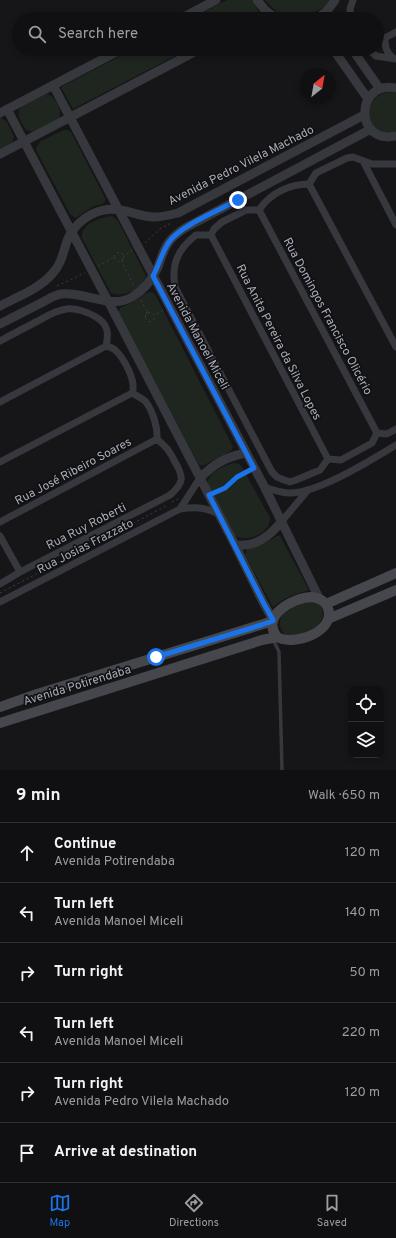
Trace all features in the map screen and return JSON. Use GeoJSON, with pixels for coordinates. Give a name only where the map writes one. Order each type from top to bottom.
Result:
{"type":"FeatureCollection","features":[{"type":"Feature","properties":{"kind":"main road"},"geometry":{"type":"LineString","coordinates":[[322,601],[329,611],[328,619],[324,626],[318,631],[301,639],[291,641],[275,638],[273,632],[273,621],[277,613],[296,600],[307,597],[322,601],[396,573]]}},
{"type":"Feature","properties":{"kind":"main road"},"geometry":{"type":"LineString","coordinates":[[328,619],[396,590]]}},
{"type":"Feature","properties":{"kind":"main road","name":"Avenida Potirendaba"},"geometry":{"type":"LineString","coordinates":[[0,707],[37,694],[273,621]]}},
{"type":"Feature","properties":{"kind":"main road","name":"Avenida Potirendaba"},"geometry":{"type":"LineString","coordinates":[[0,723],[275,638]]}},
{"type":"Feature","properties":{"kind":"street"},"geometry":{"type":"LineString","coordinates":[[193,12],[216,0]]}},
{"type":"Feature","properties":{"kind":"street"},"geometry":{"type":"LineString","coordinates":[[257,0],[267,12]]}},
{"type":"Feature","properties":{"kind":"street"},"geometry":{"type":"LineString","coordinates":[[330,12],[335,0]]}},
{"type":"Feature","properties":{"kind":"street"},"geometry":{"type":"LineString","coordinates":[[350,12],[350,8],[353,0]]}},
{"type":"Feature","properties":{"kind":"street"},"geometry":{"type":"LineString","coordinates":[[395,58],[388,53],[385,48],[385,38],[396,32]]}},
{"type":"Feature","properties":{"kind":"street"},"geometry":{"type":"LineString","coordinates":[[109,56],[3,111],[23,141],[72,233],[235,545],[273,621]]}},
{"type":"Feature","properties":{"kind":"street"},"geometry":{"type":"LineString","coordinates":[[0,154],[187,56]]}},
{"type":"Feature","properties":{"kind":"street"},"geometry":{"type":"LineString","coordinates":[[337,56],[368,99]]}},
{"type":"Feature","properties":{"kind":"street"},"geometry":{"type":"LineString","coordinates":[[357,56],[380,89]]}},
{"type":"Feature","properties":{"kind":"street"},"geometry":{"type":"LineString","coordinates":[[376,56],[395,58]]}},
{"type":"Feature","properties":{"kind":"street","name":"Avenida Manoel Miceli"},"geometry":{"type":"LineString","coordinates":[[53,85],[265,488],[322,601]]}},
{"type":"Feature","properties":{"kind":"street"},"geometry":{"type":"LineString","coordinates":[[396,88],[390,87],[380,89],[373,93],[368,99],[364,109],[366,122],[371,129],[382,136],[396,136]]}},
{"type":"Feature","properties":{"kind":"street","name":"Avenida Pedro Vilela Machado"},"geometry":{"type":"LineString","coordinates":[[0,306],[42,283],[53,274],[64,252],[67,240],[77,225],[87,217],[99,211],[110,209],[118,209],[153,217],[178,213],[364,115]]}},
{"type":"Feature","properties":{"kind":"street"},"geometry":{"type":"LineString","coordinates":[[0,324],[60,294],[78,294],[114,302],[132,298],[143,290],[151,281],[158,267],[162,254],[176,234],[371,129]]}},
{"type":"Feature","properties":{"kind":"street"},"geometry":{"type":"LineString","coordinates":[[396,164],[372,164],[353,157],[347,158],[316,173],[308,184],[294,185],[271,196],[259,210],[246,210],[222,222],[214,229],[211,235],[196,235],[183,247],[178,255],[174,271],[175,287],[272,472],[277,477],[290,482],[320,470],[328,459],[341,460],[372,443],[377,433],[387,434],[396,428]]}},
{"type":"Feature","properties":{"kind":"street"},"geometry":{"type":"LineString","coordinates":[[363,161],[396,225]]}},
{"type":"Feature","properties":{"kind":"street"},"geometry":{"type":"LineString","coordinates":[[308,184],[396,347]]}},
{"type":"Feature","properties":{"kind":"street","name":"Rua Domingos Francisco Olicério"},"geometry":{"type":"LineString","coordinates":[[259,210],[377,433]]}},
{"type":"Feature","properties":{"kind":"street","name":"Rua Anita Pereira da Silva Lopes"},"geometry":{"type":"LineString","coordinates":[[211,235],[328,459]]}},
{"type":"Feature","properties":{"kind":"street"},"geometry":{"type":"LineString","coordinates":[[0,341],[60,310],[67,308],[84,312],[102,321],[107,329],[108,337],[106,346]]}},
{"type":"Feature","properties":{"kind":"street"},"geometry":{"type":"LineString","coordinates":[[0,402],[106,346],[114,348],[120,354],[131,374],[134,390],[132,393],[0,462]]}},
{"type":"Feature","properties":{"kind":"street"},"geometry":{"type":"LineString","coordinates":[[132,393],[145,402],[157,426],[157,439]]}},
{"type":"Feature","properties":{"kind":"street","name":"Rua Ruy Roberti"},"geometry":{"type":"LineString","coordinates":[[0,584],[20,572],[170,495],[176,490],[181,480],[181,472],[169,450],[157,439]]}},
{"type":"Feature","properties":{"kind":"street","name":"Rua José Ribeiro Soares"},"geometry":{"type":"LineString","coordinates":[[0,522],[157,439]]}},
{"type":"Feature","properties":{"kind":"street"},"geometry":{"type":"LineString","coordinates":[[265,488],[289,493],[308,490],[342,475],[396,445]]}},
{"type":"Feature","properties":{"kind":"street"},"geometry":{"type":"LineString","coordinates":[[200,478],[210,468],[221,461],[246,453]]}},
{"type":"Feature","properties":{"kind":"street","name":"Rua Josias Frazzato"},"geometry":{"type":"LineString","coordinates":[[180,509],[200,478]]}},
{"type":"Feature","properties":{"kind":"street"},"geometry":{"type":"LineString","coordinates":[[235,545],[244,546],[253,544],[265,538],[274,531],[308,490]]}},
{"type":"Feature","properties":{"kind":"street","name":"Rua Josias Frazzato"},"geometry":{"type":"LineString","coordinates":[[0,602],[180,509],[193,507],[207,509],[217,513]]}},
{"type":"Feature","properties":{"kind":"street"},"geometry":{"type":"LineString","coordinates":[[0,536],[20,572]]}},
{"type":"Feature","properties":{"kind":"lane"},"geometry":{"type":"LineString","coordinates":[[275,638],[279,652],[282,770]]}},
{"type":"Feature","properties":{"kind":"path"},"geometry":{"type":"LineString","coordinates":[[117,253],[122,254],[127,253],[122,260],[124,266],[115,260],[110,260],[117,253]]}},
{"type":"Feature","properties":{"kind":"path"},"geometry":{"type":"LineString","coordinates":[[157,314],[146,310],[146,318],[149,321],[154,320],[154,317],[157,314],[169,307]]}},
{"type":"Feature","properties":{"kind":"path"},"geometry":{"type":"LineString","coordinates":[[147,314],[152,313]]}},
{"type":"Feature","properties":{"kind":"path"},"geometry":{"type":"LineString","coordinates":[[152,313],[154,317]]}},
{"type":"Feature","properties":{"kind":"path"},"geometry":{"type":"LineString","coordinates":[[209,495],[225,488],[237,477],[254,468]]}},
{"type":"Feature","properties":{"kind":"path"},"geometry":{"type":"LineString","coordinates":[[171,503],[179,499]]}},
{"type":"Feature","properties":{"kind":"path"},"geometry":{"type":"LineString","coordinates":[[0,593],[167,505]]}},
{"type":"Feature","properties":{"kind":"shaded area"},"geometry":{"type":"Polygon","coordinates":[[[227,0],[252,0],[259,12],[204,12],[227,0]]]}},
{"type":"Feature","properties":{"kind":"shaded area"},"geometry":{"type":"Polygon","coordinates":[[[265,0],[329,0],[323,8],[314,12],[276,11],[265,0]]]}},
{"type":"Feature","properties":{"kind":"shaded area"},"geometry":{"type":"Polygon","coordinates":[[[121,56],[175,56],[73,109],[61,87],[121,56]]]}},
{"type":"Feature","properties":{"kind":"shaded area"},"geometry":{"type":"Polygon","coordinates":[[[387,92],[396,93],[396,131],[387,133],[379,130],[373,125],[369,110],[377,96],[387,92]]]}},
{"type":"Feature","properties":{"kind":"shaded area"},"geometry":{"type":"Polygon","coordinates":[[[46,94],[51,96],[57,103],[60,111],[59,118],[33,132],[26,130],[19,117],[20,108],[46,94]]]}},
{"type":"Feature","properties":{"kind":"shaded area"},"geometry":{"type":"Polygon","coordinates":[[[0,117],[7,122],[14,137],[12,143],[0,150],[0,117]]]}},
{"type":"Feature","properties":{"kind":"shaded area"},"geometry":{"type":"Polygon","coordinates":[[[64,130],[71,132],[105,198],[105,201],[102,204],[94,206],[75,218],[70,214],[36,150],[41,141],[64,130]]]}},
{"type":"Feature","properties":{"kind":"shaded area"},"geometry":{"type":"Polygon","coordinates":[[[112,216],[118,221],[146,276],[141,285],[137,288],[121,294],[111,293],[82,238],[84,229],[92,222],[112,216]]]}},
{"type":"Feature","properties":{"kind":"shaded area"},"geometry":{"type":"Polygon","coordinates":[[[151,292],[155,294],[233,447],[231,451],[204,465],[199,465],[118,312],[120,308],[151,292]]]}},
{"type":"Feature","properties":{"kind":"shaded area"},"geometry":{"type":"Polygon","coordinates":[[[234,463],[239,464],[242,467],[270,518],[266,529],[257,536],[240,538],[235,536],[208,485],[208,480],[213,473],[234,463]]]}},
{"type":"Feature","properties":{"kind":"shaded area"},"geometry":{"type":"Polygon","coordinates":[[[277,536],[280,536],[309,590],[290,596],[273,607],[245,555],[247,549],[262,545],[277,536]]]}},
{"type":"Feature","properties":{"kind":"shaded area"},"geometry":{"type":"Polygon","coordinates":[[[303,602],[313,602],[320,605],[323,615],[321,621],[317,626],[304,633],[297,635],[284,634],[280,625],[280,620],[283,614],[285,611],[303,602]]]}},
{"type":"Feature","properties":{"kind":"route"},"geometry":{"type":"LineString","coordinates":[[156,657],[273,621],[209,495],[225,488],[237,477],[254,468],[153,276],[158,267],[162,254],[176,234],[238,200]]}}]}
